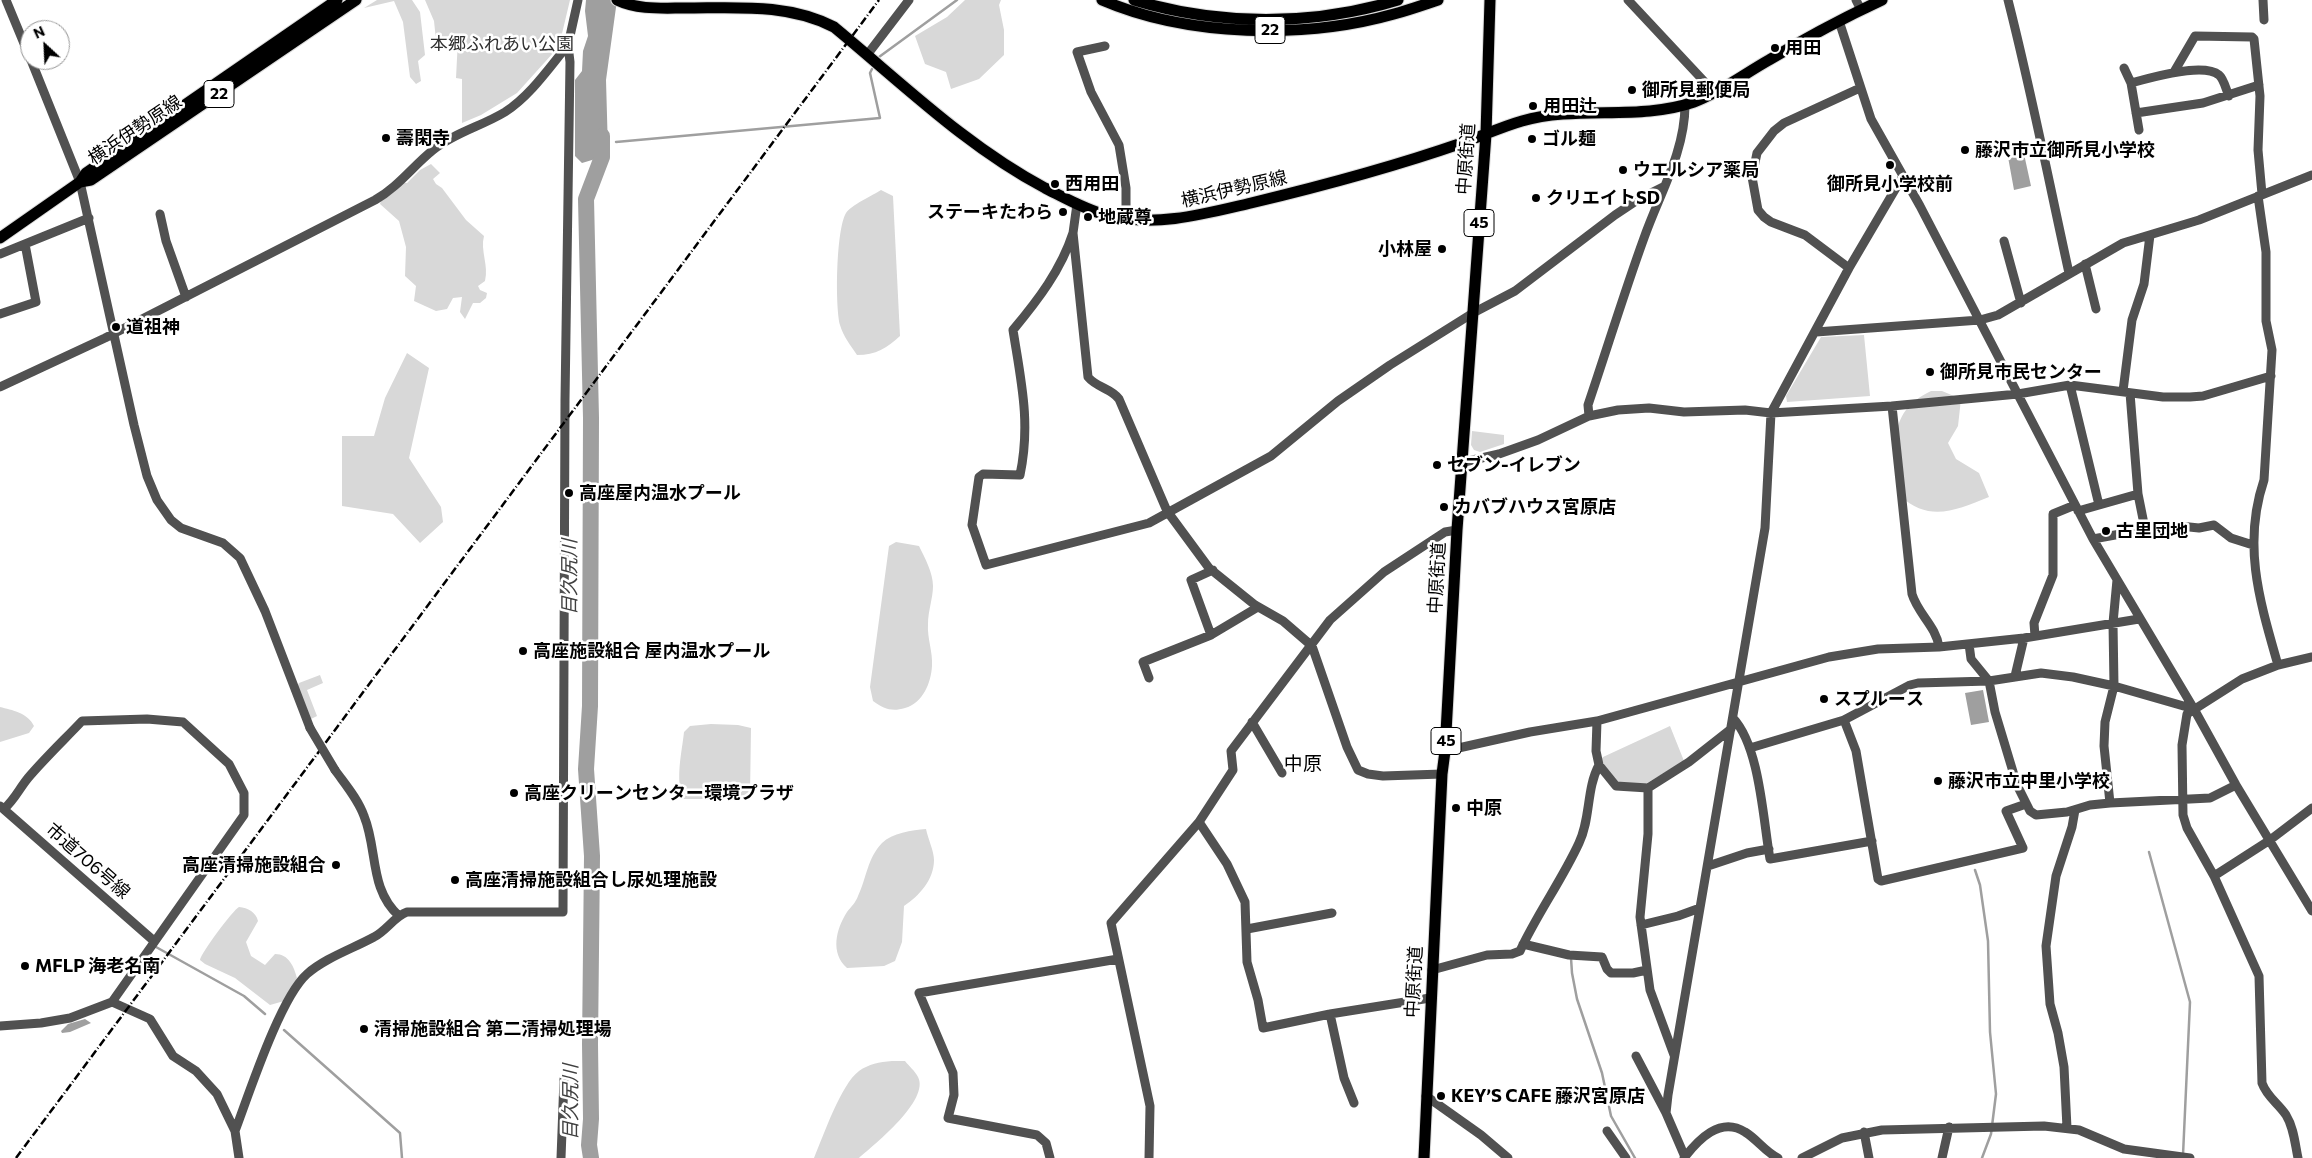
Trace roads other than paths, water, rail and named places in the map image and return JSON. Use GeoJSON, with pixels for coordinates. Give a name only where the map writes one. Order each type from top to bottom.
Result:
{"type":"FeatureCollection","features":[{"type":"Feature","properties":{"kind":"main road","name":"横浜伊勢原線"},"geometry":{"type":"LineString","coordinates":[[0,238],[80,182],[86,173],[337,0]]}},
{"type":"Feature","properties":{"kind":"main road","name":"横浜伊勢原線"},"geometry":{"type":"LineString","coordinates":[[80,182],[91,180],[356,0]]}},
{"type":"Feature","properties":{"kind":"main road","name":"22"},"geometry":{"type":"LineString","coordinates":[[1102,0],[1161,18],[1204,27],[1265,30],[1354,23],[1394,14],[1438,0]]}},
{"type":"Feature","properties":{"kind":"main road","name":"22"},"geometry":{"type":"LineString","coordinates":[[1134,0],[1165,10],[1200,15],[1266,20],[1333,15],[1398,0]]}},
{"type":"Feature","properties":{"kind":"main road","name":"中原街道"},"geometry":{"type":"LineString","coordinates":[[1424,1158],[1442,774],[1445,752],[1457,530],[1464,462],[1486,134],[1490,0]]}},
{"type":"Feature","properties":{"kind":"main road","name":"横浜伊勢原線"},"geometry":{"type":"LineString","coordinates":[[618,1],[657,8],[751,4],[793,12],[817,19],[834,27],[972,143],[1037,183],[1077,204],[1108,216],[1175,220],[1212,214],[1282,197],[1411,159],[1522,121],[1543,117],[1652,110],[1685,104],[1715,93],[1767,61],[1840,21],[1858,5],[1882,0]]}},
{"type":"Feature","properties":{"kind":"street"},"geometry":{"type":"LineString","coordinates":[[6,0],[20,34]]}},
{"type":"Feature","properties":{"kind":"street"},"geometry":{"type":"LineString","coordinates":[[235,1131],[279,1019],[297,985],[318,966],[381,934],[399,916],[407,912],[563,912],[565,381],[570,62],[568,45],[578,0]]}},
{"type":"Feature","properties":{"kind":"street"},"geometry":{"type":"LineString","coordinates":[[873,60],[909,0]]}},
{"type":"Feature","properties":{"kind":"street"},"geometry":{"type":"LineString","coordinates":[[1628,0],[1715,93]]}},
{"type":"Feature","properties":{"kind":"street"},"geometry":{"type":"LineString","coordinates":[[2008,0],[2026,71],[2069,273]]}},
{"type":"Feature","properties":{"kind":"street"},"geometry":{"type":"LineString","coordinates":[[2263,0],[2264,20]]}},
{"type":"Feature","properties":{"kind":"street"},"geometry":{"type":"LineString","coordinates":[[1840,21],[1871,119],[1980,320],[2077,508],[2236,785],[2312,911]]}},
{"type":"Feature","properties":{"kind":"street"},"geometry":{"type":"LineString","coordinates":[[2174,72],[2195,36],[2252,37],[2254,39],[2261,128],[2258,150],[2260,195],[2266,252],[2266,321],[2272,350],[2272,376],[2264,480],[2258,498],[2253,545],[2254,573],[2261,607],[2278,665]]}},
{"type":"Feature","properties":{"kind":"street"},"geometry":{"type":"LineString","coordinates":[[0,387],[113,334],[391,191],[433,149],[492,119],[520,100],[568,45]]}},
{"type":"Feature","properties":{"kind":"street"},"geometry":{"type":"LineString","coordinates":[[1105,46],[1077,52],[1091,92],[1120,145],[1126,188],[1126,218]]}},
{"type":"Feature","properties":{"kind":"street"},"geometry":{"type":"LineString","coordinates":[[2124,68],[2131,83],[2138,130]]}},
{"type":"Feature","properties":{"kind":"street"},"geometry":{"type":"LineString","coordinates":[[34,70],[80,182],[113,334],[147,476],[157,500],[171,520],[181,528],[223,543],[240,558],[265,611],[310,728],[364,816],[383,899],[399,916]]}},
{"type":"Feature","properties":{"kind":"street"},"geometry":{"type":"LineString","coordinates":[[2131,83],[2187,70],[2214,72],[2220,76],[2229,96]]}},
{"type":"Feature","properties":{"kind":"street"},"geometry":{"type":"LineString","coordinates":[[2136,113],[2195,104],[2229,96],[2259,85]]}},
{"type":"Feature","properties":{"kind":"street"},"geometry":{"type":"LineString","coordinates":[[1849,268],[1804,235],[1764,217],[1756,207],[1752,177],[1757,153],[1774,131],[1784,123],[1860,88]]}},
{"type":"Feature","properties":{"kind":"street"},"geometry":{"type":"LineString","coordinates":[[1589,416],[1588,405],[1643,239],[1665,186],[1685,122],[1685,104]]}},
{"type":"Feature","properties":{"kind":"street"},"geometry":{"type":"LineString","coordinates":[[1816,332],[1980,320],[1998,315],[2021,304],[2069,273],[2123,243],[2199,220],[2312,174]]}},
{"type":"Feature","properties":{"kind":"street"},"geometry":{"type":"LineString","coordinates":[[1666,1113],[1765,528],[1770,412],[1816,332],[1849,268],[1903,176]]}},
{"type":"Feature","properties":{"kind":"street"},"geometry":{"type":"LineString","coordinates":[[1074,233],[1069,247],[1046,290],[1013,330],[1026,424],[1025,450],[1020,475],[983,474],[978,477],[972,525],[986,565],[1077,540],[1149,523],[1167,511],[1271,456],[1338,401],[1390,365],[1473,313],[1515,291],[1615,215],[1639,199],[1665,186]]}},
{"type":"Feature","properties":{"kind":"street"},"geometry":{"type":"LineString","coordinates":[[1077,204],[1074,233],[1088,376],[1099,388],[1115,393],[1119,399],[1167,511],[1212,570],[1258,607],[1283,621],[1312,646],[1347,747],[1358,770],[1368,774],[1383,776],[1442,774]]}},
{"type":"Feature","properties":{"kind":"street"},"geometry":{"type":"LineString","coordinates":[[160,214],[166,241],[186,297]]}},
{"type":"Feature","properties":{"kind":"street"},"geometry":{"type":"LineString","coordinates":[[0,254],[88,218]]}},
{"type":"Feature","properties":{"kind":"street"},"geometry":{"type":"LineString","coordinates":[[2145,529],[2138,494],[2127,392],[2132,320],[2146,278],[2150,235]]}},
{"type":"Feature","properties":{"kind":"street"},"geometry":{"type":"LineString","coordinates":[[2004,241],[2021,304]]}},
{"type":"Feature","properties":{"kind":"street"},"geometry":{"type":"LineString","coordinates":[[0,314],[36,302],[25,244]]}},
{"type":"Feature","properties":{"kind":"street"},"geometry":{"type":"LineString","coordinates":[[2085,264],[2096,309]]}},
{"type":"Feature","properties":{"kind":"street"},"geometry":{"type":"LineString","coordinates":[[1464,462],[1499,454],[1538,440],[1589,416],[1618,410],[1649,408],[1684,412],[1745,410],[1770,412],[1892,406],[2018,394],[2070,385],[2163,397],[2190,397],[2210,394],[2272,376]]}},
{"type":"Feature","properties":{"kind":"street"},"geometry":{"type":"LineString","coordinates":[[2070,385],[2099,505]]}},
{"type":"Feature","properties":{"kind":"street"},"geometry":{"type":"LineString","coordinates":[[1892,406],[1912,594],[1917,608],[1936,632],[1939,647]]}},
{"type":"Feature","properties":{"kind":"street"},"geometry":{"type":"LineString","coordinates":[[2035,636],[2034,623],[2053,575],[2054,514],[2099,505],[2138,494]]}},
{"type":"Feature","properties":{"kind":"street"},"geometry":{"type":"LineString","coordinates":[[2093,538],[2170,525],[2199,528],[2214,525],[2231,538],[2253,545]]}},
{"type":"Feature","properties":{"kind":"street"},"geometry":{"type":"LineString","coordinates":[[1149,1158],[1150,1106],[1139,1046],[1111,923],[1199,822],[1233,770],[1231,751],[1330,620],[1384,572],[1446,532],[1457,530]]}},
{"type":"Feature","properties":{"kind":"street"},"geometry":{"type":"LineString","coordinates":[[1211,635],[1191,580],[1212,570]]}},
{"type":"Feature","properties":{"kind":"street"},"geometry":{"type":"LineString","coordinates":[[2110,803],[2104,746],[2105,722],[2114,686],[2113,623],[2117,580]]}},
{"type":"Feature","properties":{"kind":"street"},"geometry":{"type":"LineString","coordinates":[[1149,678],[1142,662],[1211,635],[1258,607]]}},
{"type":"Feature","properties":{"kind":"street"},"geometry":{"type":"LineString","coordinates":[[1445,752],[1530,732],[1597,720],[1846,653],[1939,647],[2024,638],[2140,619]]}},
{"type":"Feature","properties":{"kind":"street"},"geometry":{"type":"LineString","coordinates":[[2015,676],[2024,638]]}},
{"type":"Feature","properties":{"kind":"street"},"geometry":{"type":"LineString","coordinates":[[1969,644],[1971,659],[1989,681],[1995,712],[2017,785],[2030,811],[2036,815],[2110,803],[2210,798],[2236,785]]}},
{"type":"Feature","properties":{"kind":"street"},"geometry":{"type":"LineString","coordinates":[[2298,1158],[2291,1126],[2286,1116],[2269,1098],[2262,1083],[2259,976],[2214,876],[2187,828],[2183,815],[2183,732],[2187,714],[2242,679],[2278,665],[2312,657]]}},
{"type":"Feature","properties":{"kind":"street"},"geometry":{"type":"LineString","coordinates":[[1750,748],[1844,720],[1910,684],[1989,681],[2041,673],[2073,676],[2194,709]]}},
{"type":"Feature","properties":{"kind":"street"},"geometry":{"type":"LineString","coordinates":[[1733,718],[1744,732],[1750,748],[1770,859],[1872,841]]}},
{"type":"Feature","properties":{"kind":"street"},"geometry":{"type":"LineString","coordinates":[[0,1026],[42,1023],[70,1018],[112,1002],[244,815],[244,793],[229,764],[183,722],[147,719],[82,721],[24,783],[16,798],[2,807]]}},
{"type":"Feature","properties":{"kind":"street"},"geometry":{"type":"LineString","coordinates":[[1597,720],[1596,751],[1599,765],[1616,786],[1648,788],[1688,762],[1731,729]]}},
{"type":"Feature","properties":{"kind":"street"},"geometry":{"type":"LineString","coordinates":[[1844,720],[1856,751],[1878,879],[1881,881],[2023,848],[2006,811],[2026,804]]}},
{"type":"Feature","properties":{"kind":"street"},"geometry":{"type":"LineString","coordinates":[[1252,722],[1282,773]]}},
{"type":"Feature","properties":{"kind":"street"},"geometry":{"type":"LineString","coordinates":[[1432,970],[1487,955],[1512,954],[1520,951],[1579,843],[1587,822],[1592,777],[1599,765]]}},
{"type":"Feature","properties":{"kind":"street"},"geometry":{"type":"LineString","coordinates":[[1648,788],[1648,834],[1641,895],[1642,926],[1650,990],[1675,1056]]}},
{"type":"Feature","properties":{"kind":"street","name":"市道706号線"},"geometry":{"type":"LineString","coordinates":[[2,807],[154,941]]}},
{"type":"Feature","properties":{"kind":"street"},"geometry":{"type":"LineString","coordinates":[[2214,876],[2270,840],[2312,808]]}},
{"type":"Feature","properties":{"kind":"street"},"geometry":{"type":"LineString","coordinates":[[2067,1128],[2064,1067],[2058,1033],[2050,1004],[2046,946],[2056,876],[2072,827],[2075,810]]}},
{"type":"Feature","properties":{"kind":"street"},"geometry":{"type":"LineString","coordinates":[[1199,822],[1227,864],[1244,902],[1247,929],[1247,962],[1258,1000],[1263,1028],[1330,1014],[1430,998]]}},
{"type":"Feature","properties":{"kind":"street"},"geometry":{"type":"LineString","coordinates":[[1708,866],[1769,849]]}},
{"type":"Feature","properties":{"kind":"street"},"geometry":{"type":"LineString","coordinates":[[1642,926],[1700,908]]}},
{"type":"Feature","properties":{"kind":"street"},"geometry":{"type":"LineString","coordinates":[[1247,929],[1332,913]]}},
{"type":"Feature","properties":{"kind":"street"},"geometry":{"type":"LineString","coordinates":[[1523,944],[1569,955],[1602,957],[1607,969],[1611,973],[1633,973],[1648,970]]}},
{"type":"Feature","properties":{"kind":"street"},"geometry":{"type":"LineString","coordinates":[[1050,1158],[1046,1142],[1037,1135],[948,1118],[954,1095],[953,1073],[919,993],[1118,959]]}},
{"type":"Feature","properties":{"kind":"street"},"geometry":{"type":"LineString","coordinates":[[112,1002],[150,1019],[173,1056],[196,1071],[217,1094],[235,1131],[239,1158]]}},
{"type":"Feature","properties":{"kind":"street"},"geometry":{"type":"LineString","coordinates":[[1330,1014],[1344,1078],[1354,1104]]}},
{"type":"Feature","properties":{"kind":"street"},"geometry":{"type":"LineString","coordinates":[[1636,1056],[1666,1113],[1684,1157],[1708,1133],[1727,1127],[1745,1132],[1778,1158]]}},
{"type":"Feature","properties":{"kind":"street"},"geometry":{"type":"LineString","coordinates":[[562,1158],[564,1080]]}},
{"type":"Feature","properties":{"kind":"street"},"geometry":{"type":"LineString","coordinates":[[1426,1096],[1508,1158]]}},
{"type":"Feature","properties":{"kind":"street"},"geometry":{"type":"LineString","coordinates":[[1942,1158],[1950,1127]]}},
{"type":"Feature","properties":{"kind":"street"},"geometry":{"type":"LineString","coordinates":[[1802,1158],[1842,1138],[1864,1132],[1950,1127],[2067,1128],[2092,1134],[2116,1148],[2185,1157]]}},
{"type":"Feature","properties":{"kind":"street"},"geometry":{"type":"LineString","coordinates":[[1607,1131],[1626,1158]]}},
{"type":"Feature","properties":{"kind":"street"},"geometry":{"type":"LineString","coordinates":[[1864,1132],[1869,1158]]}},
{"type":"Feature","properties":{"kind":"waterway"},"geometry":{"type":"LineString","coordinates":[[879,57],[957,0]]}},
{"type":"Feature","properties":{"kind":"waterway"},"geometry":{"type":"LineString","coordinates":[[616,142],[880,118],[870,73],[872,69]]}},
{"type":"Feature","properties":{"kind":"waterway","name":"目久尻川"},"geometry":{"type":"LineString","coordinates":[[591,1158],[589,1145],[591,1119],[592,856],[586,769],[590,706],[591,418],[586,199],[602,157],[602,136]]}},
{"type":"Feature","properties":{"kind":"waterway"},"geometry":{"type":"LineString","coordinates":[[2149,852],[2190,1002],[2183,1155]]}},
{"type":"Feature","properties":{"kind":"waterway"},"geometry":{"type":"LineString","coordinates":[[1975,870],[1980,885],[1988,941],[1990,1032],[1996,1094],[1991,1134],[1982,1158]]}},
{"type":"Feature","properties":{"kind":"waterway"},"geometry":{"type":"LineString","coordinates":[[156,947],[244,996],[265,1014]]}},
{"type":"Feature","properties":{"kind":"waterway"},"geometry":{"type":"LineString","coordinates":[[1571,958],[1577,999],[1602,1073],[1611,1116],[1635,1158]]}},
{"type":"Feature","properties":{"kind":"waterway"},"geometry":{"type":"LineString","coordinates":[[284,1030],[400,1133],[402,1158]]}},
{"type":"Feature","properties":{"kind":"railway"},"geometry":{"type":"LineString","coordinates":[[16,1158],[879,0]]}},
{"type":"Feature","properties":{"kind":"place","name":"用田"},"geometry":{"type":"Point","coordinates":[1775,48]}},
{"type":"Feature","properties":{"kind":"place","name":"御所見郵便局"},"geometry":{"type":"Point","coordinates":[1632,90]}},
{"type":"Feature","properties":{"kind":"place","name":"用田辻"},"geometry":{"type":"Point","coordinates":[1533,106]}},
{"type":"Feature","properties":{"kind":"place","name":"壽閑寺"},"geometry":{"type":"Point","coordinates":[386,138]}},
{"type":"Feature","properties":{"kind":"place","name":"ゴル麺"},"geometry":{"type":"Point","coordinates":[1532,139]}},
{"type":"Feature","properties":{"kind":"place","name":"藤沢市立御所見小学校"},"geometry":{"type":"Point","coordinates":[1965,150]}},
{"type":"Feature","properties":{"kind":"place","name":"御所見小学校前"},"geometry":{"type":"Point","coordinates":[1890,165]}},
{"type":"Feature","properties":{"kind":"place","name":"ウエルシア薬局"},"geometry":{"type":"Point","coordinates":[1623,170]}},
{"type":"Feature","properties":{"kind":"place","name":"西用田"},"geometry":{"type":"Point","coordinates":[1055,184]}},
{"type":"Feature","properties":{"kind":"place","name":"クリエイトSD"},"geometry":{"type":"Point","coordinates":[1536,198]}},
{"type":"Feature","properties":{"kind":"place","name":"ステーキたわら"},"geometry":{"type":"Point","coordinates":[1063,212]}},
{"type":"Feature","properties":{"kind":"place","name":"地蔵尊"},"geometry":{"type":"Point","coordinates":[1088,217]}},
{"type":"Feature","properties":{"kind":"place","name":"小林屋"},"geometry":{"type":"Point","coordinates":[1442,249]}},
{"type":"Feature","properties":{"kind":"place","name":"道祖神"},"geometry":{"type":"Point","coordinates":[116,327]}},
{"type":"Feature","properties":{"kind":"place","name":"御所見市民センター"},"geometry":{"type":"Point","coordinates":[1930,372]}},
{"type":"Feature","properties":{"kind":"place","name":"セブン-イレブン"},"geometry":{"type":"Point","coordinates":[1437,465]}},
{"type":"Feature","properties":{"kind":"place","name":"高座屋内温水プール"},"geometry":{"type":"Point","coordinates":[569,493]}},
{"type":"Feature","properties":{"kind":"place","name":"カバブハウス宮原店"},"geometry":{"type":"Point","coordinates":[1444,507]}},
{"type":"Feature","properties":{"kind":"place","name":"古里団地"},"geometry":{"type":"Point","coordinates":[2106,531]}},
{"type":"Feature","properties":{"kind":"place","name":"高座施設組合 屋内温水プール"},"geometry":{"type":"Point","coordinates":[523,651]}},
{"type":"Feature","properties":{"kind":"place","name":"スプルース"},"geometry":{"type":"Point","coordinates":[1824,699]}},
{"type":"Feature","properties":{"kind":"place","name":"藤沢市立中里小学校"},"geometry":{"type":"Point","coordinates":[1938,781]}},
{"type":"Feature","properties":{"kind":"place","name":"高座クリーンセンター環境プラザ"},"geometry":{"type":"Point","coordinates":[514,793]}},
{"type":"Feature","properties":{"kind":"place","name":"中原"},"geometry":{"type":"Point","coordinates":[1456,808]}},
{"type":"Feature","properties":{"kind":"place","name":"高座清掃施設組合"},"geometry":{"type":"Point","coordinates":[336,865]}},
{"type":"Feature","properties":{"kind":"place","name":"高座清掃施設組合し尿処理施設"},"geometry":{"type":"Point","coordinates":[455,880]}},
{"type":"Feature","properties":{"kind":"place","name":"MFLP 海老名南"},"geometry":{"type":"Point","coordinates":[25,966]}},
{"type":"Feature","properties":{"kind":"place","name":"清掃施設組合 第二清掃処理場"},"geometry":{"type":"Point","coordinates":[364,1029]}},
{"type":"Feature","properties":{"kind":"place","name":"KEY’S CAFE 藤沢宮原店"},"geometry":{"type":"Point","coordinates":[1441,1096]}},
{"type":"Feature","properties":{"kind":"district","name":"中原"},"geometry":{"type":"Point","coordinates":[1303,764]}},
{"type":"Feature","properties":{"kind":"park label","name":"本郷ふれあい公園"},"geometry":{"type":"Point","coordinates":[502,44]}}]}
